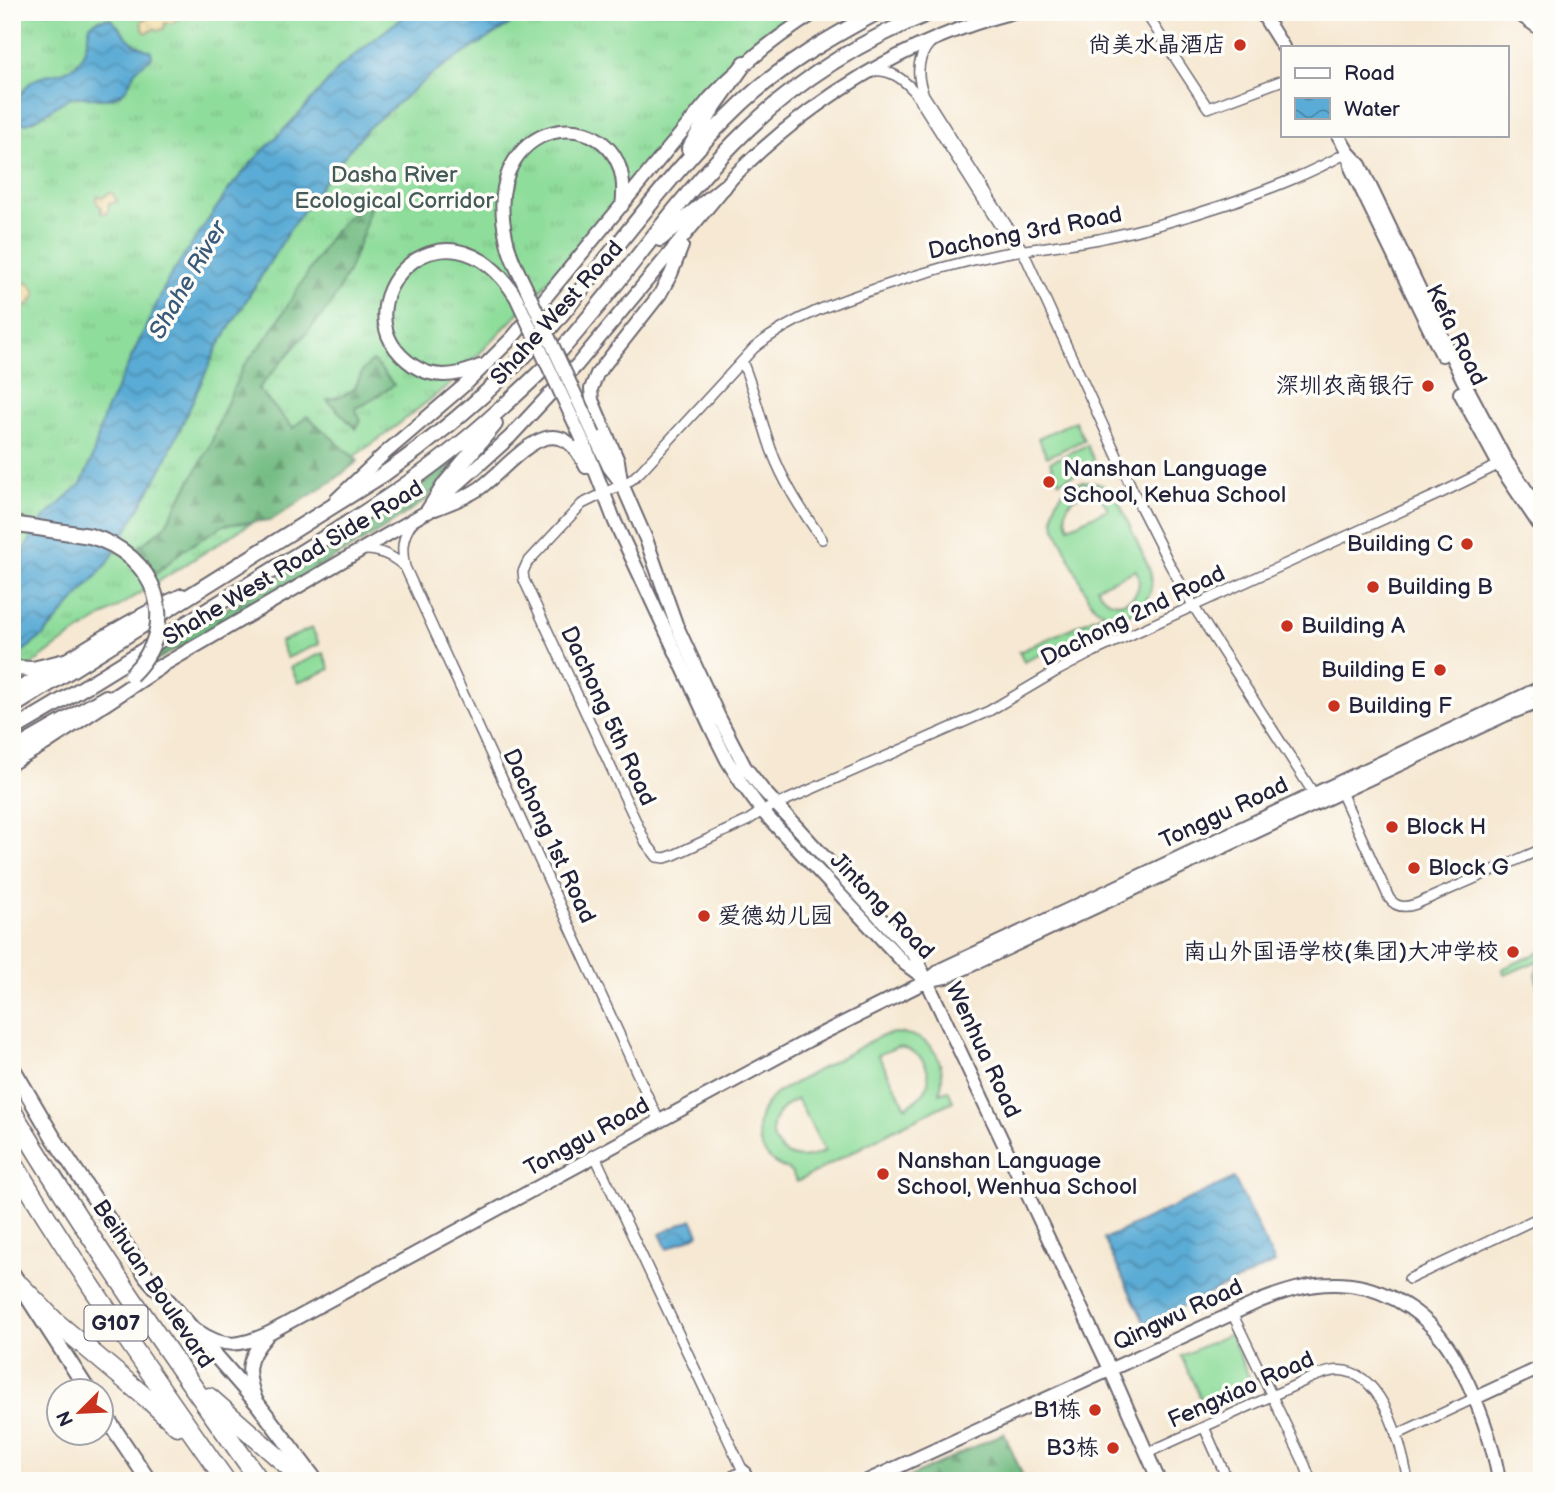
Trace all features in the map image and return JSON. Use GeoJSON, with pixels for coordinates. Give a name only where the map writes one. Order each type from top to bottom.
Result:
{"type":"FeatureCollection","features":[{"type":"Feature","properties":{"kind":"highway","name":"Beihuan Boulevard"},"geometry":{"type":"LineString","coordinates":[[12,1111],[92,1239],[178,1368],[260,1481]]}},
{"type":"Feature","properties":{"kind":"highway","name":"G107"},"geometry":{"type":"LineString","coordinates":[[12,1161],[139,1358],[226,1481]]}},
{"type":"Feature","properties":{"kind":"highway"},"geometry":{"type":"LineString","coordinates":[[16,1279],[56,1322],[166,1415],[226,1481]]}},
{"type":"Feature","properties":{"kind":"highway"},"geometry":{"type":"LineString","coordinates":[[178,1368],[305,1481]]}},
{"type":"Feature","properties":{"kind":"main road","name":"Shahe West Road Side Road"},"geometry":{"type":"LineString","coordinates":[[320,514],[493,359],[544,301],[710,98],[745,63],[783,33],[816,12]]}},
{"type":"Feature","properties":{"kind":"main road","name":"Shahe West Road"},"geometry":{"type":"LineString","coordinates":[[12,707],[410,456],[485,394],[531,349],[666,186],[742,103],[816,47],[878,12]]}},
{"type":"Feature","properties":{"kind":"main road","name":"Shahe West Road"},"geometry":{"type":"LineString","coordinates":[[12,730],[374,507],[445,457],[480,429],[553,359],[710,168],[784,96],[848,53],[932,12]]}},
{"type":"Feature","properties":{"kind":"main road","name":"Shahe West Road Side Road"},"geometry":{"type":"LineString","coordinates":[[12,750],[428,511],[531,416],[577,365],[724,187],[759,152],[831,96],[870,71],[936,38],[1014,12]]}},
{"type":"Feature","properties":{"kind":"main road"},"geometry":{"type":"LineString","coordinates":[[1261,12],[1282,46]]}},
{"type":"Feature","properties":{"kind":"main road"},"geometry":{"type":"LineString","coordinates":[[1518,12],[1542,29]]}},
{"type":"Feature","properties":{"kind":"main road"},"geometry":{"type":"LineString","coordinates":[[1535,12],[1542,17]]}},
{"type":"Feature","properties":{"kind":"main road"},"geometry":{"type":"LineString","coordinates":[[666,186],[715,105],[745,63]]}},
{"type":"Feature","properties":{"kind":"main road"},"geometry":{"type":"LineString","coordinates":[[603,493],[588,437],[505,237],[503,201],[510,169],[520,153],[541,135],[562,130],[579,132],[597,139],[611,152],[620,170],[624,190],[622,206]]}},
{"type":"Feature","properties":{"kind":"main road","name":"Kefa Road"},"geometry":{"type":"LineString","coordinates":[[1339,136],[1360,165],[1503,463],[1542,530]]}},
{"type":"Feature","properties":{"kind":"main road"},"geometry":{"type":"LineString","coordinates":[[637,258],[724,187]]}},
{"type":"Feature","properties":{"kind":"main road"},"geometry":{"type":"LineString","coordinates":[[622,485],[618,461],[592,400],[592,384],[660,294],[671,274],[686,234]]}},
{"type":"Feature","properties":{"kind":"main road"},"geometry":{"type":"LineString","coordinates":[[493,359],[470,371],[442,376],[429,373],[405,359],[396,349],[386,324],[388,292],[397,275],[411,262],[428,253],[447,250],[478,258],[501,278],[516,297],[588,437],[622,485]]}},
{"type":"Feature","properties":{"kind":"main road"},"geometry":{"type":"LineString","coordinates":[[428,511],[445,484],[518,394]]}},
{"type":"Feature","properties":{"kind":"main road"},"geometry":{"type":"LineString","coordinates":[[428,511],[474,492],[533,443],[550,436],[566,439],[575,447],[603,493]]}},
{"type":"Feature","properties":{"kind":"main road","name":"Kefa Road"},"geometry":{"type":"LineString","coordinates":[[1503,463],[1542,513]]}},
{"type":"Feature","properties":{"kind":"main road","name":"Jintong Road"},"geometry":{"type":"LineString","coordinates":[[622,485],[646,539],[676,624],[745,767],[776,805],[915,956],[927,981]]}},
{"type":"Feature","properties":{"kind":"main road","name":"Jintong Road"},"geometry":{"type":"LineString","coordinates":[[603,493],[721,749],[742,784],[762,811],[905,964],[927,981]]}},
{"type":"Feature","properties":{"kind":"main road"},"geometry":{"type":"LineString","coordinates":[[12,524],[101,539],[127,552],[146,573],[154,590],[158,619],[151,649],[131,675],[92,704]]}},
{"type":"Feature","properties":{"kind":"main road","name":"Shahe West Road Side Road"},"geometry":{"type":"LineString","coordinates":[[12,692],[149,610],[214,580]]}},
{"type":"Feature","properties":{"kind":"main road"},"geometry":{"type":"LineString","coordinates":[[20,669],[65,660]]}},
{"type":"Feature","properties":{"kind":"main road"},"geometry":{"type":"LineString","coordinates":[[12,762],[160,667]]}},
{"type":"Feature","properties":{"kind":"main road","name":"Tonggu Road"},"geometry":{"type":"LineString","coordinates":[[269,1333],[809,1040],[927,981],[942,969],[1542,687]]}},
{"type":"Feature","properties":{"kind":"main road","name":"Tonggu Road"},"geometry":{"type":"LineString","coordinates":[[927,981],[946,977],[1506,715],[1542,701]]}},
{"type":"Feature","properties":{"kind":"main road","name":"Wenhua Road"},"geometry":{"type":"LineString","coordinates":[[927,981],[1110,1369],[1159,1481]]}},
{"type":"Feature","properties":{"kind":"main road"},"geometry":{"type":"LineString","coordinates":[[12,1067],[53,1137],[133,1258],[162,1296],[257,1404],[316,1481]]}},
{"type":"Feature","properties":{"kind":"main road"},"geometry":{"type":"LineString","coordinates":[[16,1279],[81,1378]]}},
{"type":"Feature","properties":{"kind":"main road","name":"Qingwu Road"},"geometry":{"type":"LineString","coordinates":[[867,1481],[1232,1313],[1304,1287],[1333,1284],[1348,1284],[1372,1290],[1411,1308],[1436,1331],[1454,1356],[1475,1398],[1490,1440],[1499,1481]]}},
{"type":"Feature","properties":{"kind":"main road"},"geometry":{"type":"LineString","coordinates":[[183,1320],[214,1341],[225,1344],[251,1341],[269,1333]]}},
{"type":"Feature","properties":{"kind":"main road"},"geometry":{"type":"LineString","coordinates":[[257,1404],[250,1384],[249,1362],[258,1345],[269,1333]]}},
{"type":"Feature","properties":{"kind":"main road"},"geometry":{"type":"LineString","coordinates":[[1475,1398],[1542,1367]]}},
{"type":"Feature","properties":{"kind":"main road"},"geometry":{"type":"LineString","coordinates":[[116,1432],[149,1481]]}},
{"type":"Feature","properties":{"kind":"street"},"geometry":{"type":"LineString","coordinates":[[1144,12],[1208,108],[1281,81]]}},
{"type":"Feature","properties":{"kind":"street"},"geometry":{"type":"LineString","coordinates":[[936,38],[919,59],[920,85],[1023,251],[1164,555],[1194,607],[1314,794]]}},
{"type":"Feature","properties":{"kind":"street"},"geometry":{"type":"LineString","coordinates":[[870,71],[892,73],[914,91],[1008,239],[1023,251]]}},
{"type":"Feature","properties":{"kind":"street","name":"Dachong 3rd Road"},"geometry":{"type":"LineString","coordinates":[[603,493],[637,476],[754,348],[777,331],[833,304],[937,269],[1102,238],[1178,219],[1289,181],[1348,152]]}},
{"type":"Feature","properties":{"kind":"street"},"geometry":{"type":"LineString","coordinates":[[742,361],[780,472],[822,538]]}},
{"type":"Feature","properties":{"kind":"street","name":"Dachong 2nd Road"},"geometry":{"type":"LineString","coordinates":[[776,805],[989,710],[1076,661],[1503,463]]}},
{"type":"Feature","properties":{"kind":"street","name":"Dachong 5th Road"},"geometry":{"type":"LineString","coordinates":[[603,493],[582,504],[527,563],[524,576],[646,843],[653,854],[665,858],[776,805]]}},
{"type":"Feature","properties":{"kind":"street","name":"Dachong 1st Road"},"geometry":{"type":"LineString","coordinates":[[415,519],[404,537],[402,552],[405,567],[659,1121]]}},
{"type":"Feature","properties":{"kind":"street"},"geometry":{"type":"LineString","coordinates":[[358,551],[373,550],[383,553],[405,567]]}},
{"type":"Feature","properties":{"kind":"street"},"geometry":{"type":"LineString","coordinates":[[1341,792],[1386,893],[1392,902],[1401,907],[1416,904],[1542,849]]}},
{"type":"Feature","properties":{"kind":"street"},"geometry":{"type":"LineString","coordinates":[[595,1156],[745,1476],[722,1481]]}},
{"type":"Feature","properties":{"kind":"street"},"geometry":{"type":"LineString","coordinates":[[1409,1279],[1542,1216]]}},
{"type":"Feature","properties":{"kind":"street"},"geometry":{"type":"LineString","coordinates":[[1232,1313],[1311,1481]]}},
{"type":"Feature","properties":{"kind":"street","name":"Fengxiao Road"},"geometry":{"type":"LineString","coordinates":[[1147,1453],[1326,1372],[1338,1370],[1350,1372],[1367,1382],[1376,1393],[1396,1435],[1408,1481]]}},
{"type":"Feature","properties":{"kind":"street"},"geometry":{"type":"LineString","coordinates":[[1396,1435],[1475,1398]]}},
{"type":"Feature","properties":{"kind":"street"},"geometry":{"type":"LineString","coordinates":[[1204,1427],[1228,1481]]}},
{"type":"Feature","properties":{"kind":"green space","name":"Dasha River Ecological Corridor"},"geometry":{"type":"Polygon","coordinates":[[[12,12],[799,12],[760,34],[705,88],[649,164],[536,295],[450,384],[382,437],[319,480],[61,643],[12,679],[12,12]]]}},
{"type":"Feature","properties":{"kind":"green space"},"geometry":{"type":"Polygon","coordinates":[[[370,194],[372,200],[363,233],[348,272],[330,306],[258,389],[293,428],[307,416],[358,461],[334,480],[271,520],[224,525],[182,551],[157,573],[135,550],[165,526],[210,446],[243,367],[271,332],[332,234],[370,194]]]}},
{"type":"Feature","properties":{"kind":"green space"},"geometry":{"type":"Polygon","coordinates":[[[372,361],[394,385],[355,408],[361,421],[356,429],[327,400],[345,395],[355,388],[363,370],[372,361]]]}},
{"type":"Feature","properties":{"kind":"green space"},"geometry":{"type":"Polygon","coordinates":[[[1075,421],[1084,440],[1047,457],[1038,438],[1075,421]]]}},
{"type":"Feature","properties":{"kind":"green space"},"geometry":{"type":"Polygon","coordinates":[[[1087,445],[1096,465],[1059,482],[1050,462],[1087,445]]]}},
{"type":"Feature","properties":{"kind":"green space"},"geometry":{"type":"Polygon","coordinates":[[[456,460],[424,501],[380,531],[149,664],[157,651],[349,534],[456,460]]]}},
{"type":"Feature","properties":{"kind":"green space"},"geometry":{"type":"Polygon","coordinates":[[[1093,482],[1115,495],[1150,570],[1151,590],[1142,605],[1131,613],[1024,662],[1019,652],[1104,613],[1088,598],[1055,527],[1054,511],[1058,498],[1074,484],[1093,482]],[[1085,493],[1074,498],[1068,506],[1066,516],[1069,527],[1108,509],[1099,497],[1085,493]],[[1136,570],[1097,587],[1110,601],[1126,601],[1138,590],[1136,570]]]}},
{"type":"Feature","properties":{"kind":"green space"},"geometry":{"type":"Polygon","coordinates":[[[312,628],[319,644],[287,658],[280,642],[312,628]]]}},
{"type":"Feature","properties":{"kind":"green space"},"geometry":{"type":"Polygon","coordinates":[[[323,653],[330,669],[298,683],[291,667],[323,653]]]}},
{"type":"Feature","properties":{"kind":"green space"},"geometry":{"type":"Polygon","coordinates":[[[1542,951],[1542,997],[1536,979],[1539,960],[1505,975],[1502,969],[1542,951]]]}},
{"type":"Feature","properties":{"kind":"green space"},"geometry":{"type":"Polygon","coordinates":[[[894,1033],[907,1034],[926,1043],[933,1050],[941,1069],[940,1093],[948,1090],[953,1101],[797,1182],[791,1172],[772,1161],[761,1144],[758,1125],[765,1107],[778,1092],[878,1037],[894,1033]],[[897,1047],[878,1055],[906,1107],[924,1092],[927,1069],[919,1056],[905,1048],[897,1047]],[[797,1099],[783,1108],[775,1119],[775,1142],[783,1151],[794,1157],[808,1157],[825,1151],[797,1099]]]}},
{"type":"Feature","properties":{"kind":"green space"},"geometry":{"type":"Polygon","coordinates":[[[1230,1334],[1252,1384],[1204,1406],[1181,1356],[1230,1334]]]}},
{"type":"Feature","properties":{"kind":"green space"},"geometry":{"type":"Polygon","coordinates":[[[1004,1433],[1025,1481],[901,1481],[1004,1433]]]}},
{"type":"Feature","properties":{"kind":"sand"},"geometry":{"type":"Polygon","coordinates":[[[164,12],[179,12],[180,18],[172,23],[165,23],[164,29],[155,28],[147,33],[144,31],[142,20],[164,12]]]}},
{"type":"Feature","properties":{"kind":"sand"},"geometry":{"type":"Polygon","coordinates":[[[109,193],[117,200],[115,203],[109,203],[108,213],[101,213],[96,199],[109,193]]]}},
{"type":"Feature","properties":{"kind":"sand"},"geometry":{"type":"Polygon","coordinates":[[[26,282],[34,288],[36,297],[27,306],[23,305],[23,311],[17,315],[12,312],[12,297],[20,296],[18,288],[26,282]]]}},
{"type":"Feature","properties":{"kind":"water","name":"Shahe River"},"geometry":{"type":"Polygon","coordinates":[[[411,12],[533,12],[435,72],[368,128],[330,173],[289,231],[217,348],[162,468],[108,563],[44,635],[12,660],[12,578],[22,568],[23,551],[44,518],[81,484],[91,462],[104,415],[169,278],[229,189],[252,162],[340,67],[411,12]]]}},
{"type":"Feature","properties":{"kind":"water"},"geometry":{"type":"Polygon","coordinates":[[[109,18],[132,42],[151,51],[152,57],[135,71],[124,91],[105,99],[69,98],[29,122],[21,123],[15,120],[13,104],[28,85],[44,76],[74,66],[84,53],[90,25],[109,18]]]}},
{"type":"Feature","properties":{"kind":"water"},"geometry":{"type":"Polygon","coordinates":[[[1234,1178],[1275,1263],[1145,1324],[1104,1239],[1234,1178]]]}},
{"type":"Feature","properties":{"kind":"water"},"geometry":{"type":"Polygon","coordinates":[[[692,1219],[699,1234],[667,1249],[660,1234],[692,1219]]]}},
{"type":"Feature","properties":{"kind":"place","name":"尚美水晶酒店"},"geometry":{"type":"Point","coordinates":[1240,45]}},
{"type":"Feature","properties":{"kind":"place","name":"深圳农商银行"},"geometry":{"type":"Point","coordinates":[1428,386]}},
{"type":"Feature","properties":{"kind":"place","name":"Nanshan Language School, Kehua School"},"geometry":{"type":"Point","coordinates":[1049,482]}},
{"type":"Feature","properties":{"kind":"place","name":"Building C"},"geometry":{"type":"Point","coordinates":[1467,544]}},
{"type":"Feature","properties":{"kind":"place","name":"Building B"},"geometry":{"type":"Point","coordinates":[1373,587]}},
{"type":"Feature","properties":{"kind":"place","name":"Building A"},"geometry":{"type":"Point","coordinates":[1287,626]}},
{"type":"Feature","properties":{"kind":"place","name":"Building E"},"geometry":{"type":"Point","coordinates":[1440,670]}},
{"type":"Feature","properties":{"kind":"place","name":"Building F"},"geometry":{"type":"Point","coordinates":[1334,706]}},
{"type":"Feature","properties":{"kind":"place","name":"Block H"},"geometry":{"type":"Point","coordinates":[1392,827]}},
{"type":"Feature","properties":{"kind":"place","name":"Block G"},"geometry":{"type":"Point","coordinates":[1414,868]}},
{"type":"Feature","properties":{"kind":"place","name":"爱德幼儿园"},"geometry":{"type":"Point","coordinates":[704,916]}},
{"type":"Feature","properties":{"kind":"place","name":"南山外国语学校(集团)大冲学校"},"geometry":{"type":"Point","coordinates":[1513,952]}},
{"type":"Feature","properties":{"kind":"place","name":"Nanshan Language School, Wenhua School"},"geometry":{"type":"Point","coordinates":[883,1174]}},
{"type":"Feature","properties":{"kind":"place","name":"B1栋"},"geometry":{"type":"Point","coordinates":[1095,1410]}},
{"type":"Feature","properties":{"kind":"place","name":"B3栋"},"geometry":{"type":"Point","coordinates":[1113,1448]}}]}
